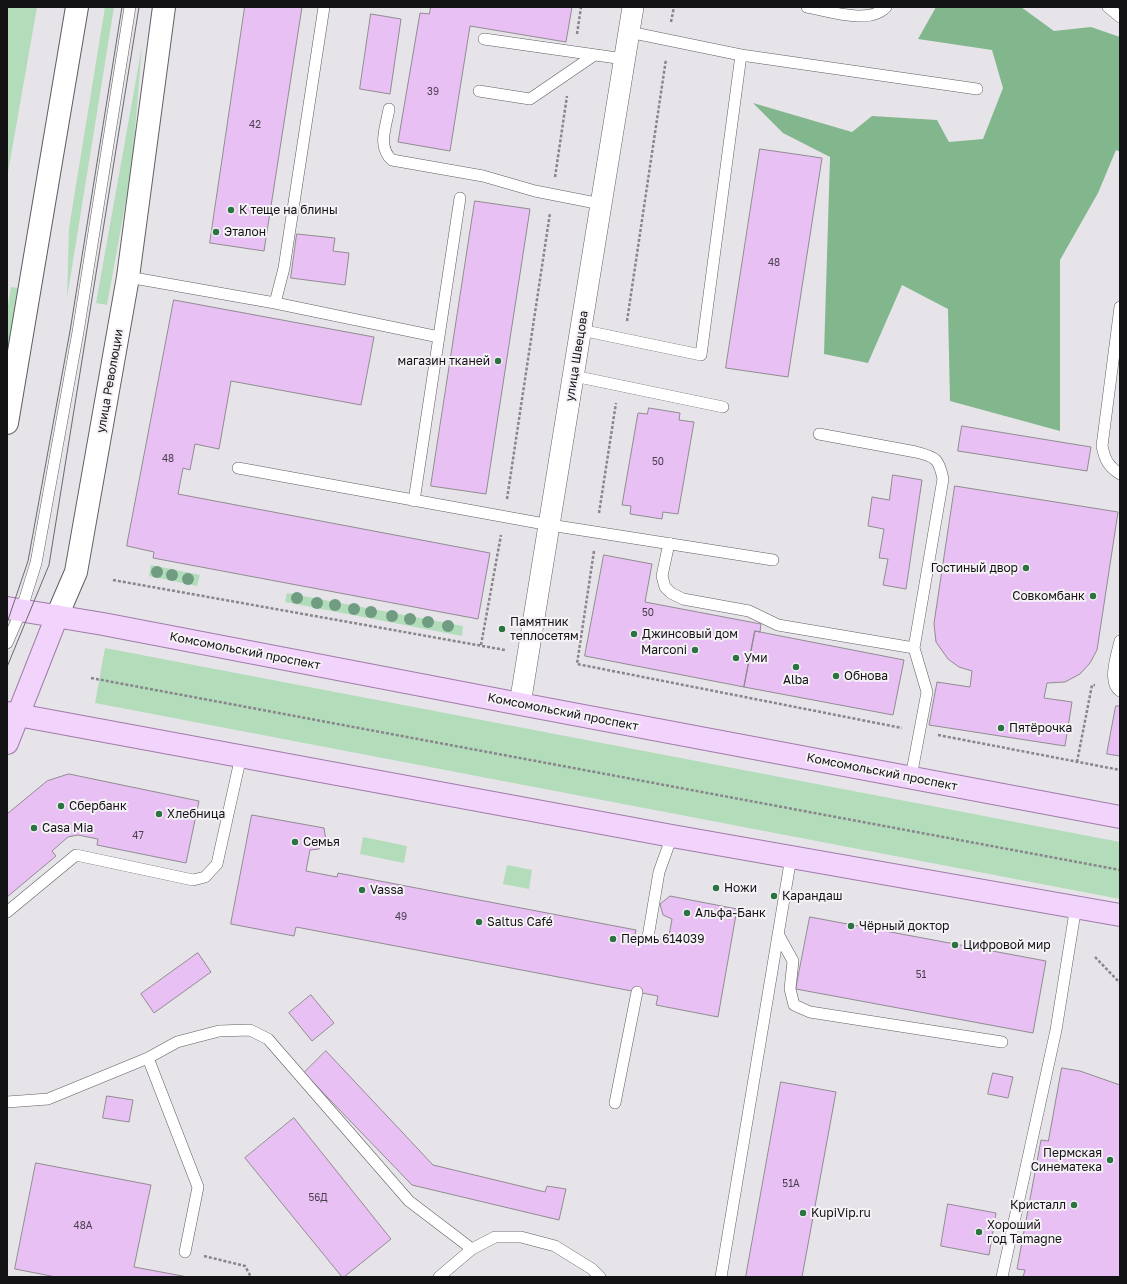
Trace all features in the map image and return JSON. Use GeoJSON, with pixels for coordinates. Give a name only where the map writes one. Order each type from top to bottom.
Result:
{"type":"FeatureCollection","features":[{"type":"Feature","properties":{"kind":"main road"},"geometry":{"type":"LineString","coordinates":[[7,423],[77,7]]}},
{"type":"Feature","properties":{"kind":"main road","name":"улица Революции"},"geometry":{"type":"LineString","coordinates":[[7,743],[12,714],[76,572],[128,277],[164,7]]}},
{"type":"Feature","properties":{"kind":"main road","name":"Комсомольский проспект"},"geometry":{"type":"LineString","coordinates":[[14,609],[1120,817]]}},
{"type":"Feature","properties":{"kind":"main road"},"geometry":{"type":"LineString","coordinates":[[12,714],[672,836],[1076,906],[1120,915]]}},
{"type":"Feature","properties":{"kind":"street","name":"улица Швецова"},"geometry":{"type":"LineString","coordinates":[[520,704],[550,526],[632,7]]}},
{"type":"Feature","properties":{"kind":"lane"},"geometry":{"type":"LineString","coordinates":[[7,643],[14,609],[36,563],[77,340],[130,7]]}},
{"type":"Feature","properties":{"kind":"lane"},"geometry":{"type":"LineString","coordinates":[[275,303],[284,268],[324,7]]}},
{"type":"Feature","properties":{"kind":"lane"},"geometry":{"type":"LineString","coordinates":[[807,7],[862,17],[880,13],[886,7]]}},
{"type":"Feature","properties":{"kind":"lane"},"geometry":{"type":"LineString","coordinates":[[1108,7],[1120,17]]}},
{"type":"Feature","properties":{"kind":"lane"},"geometry":{"type":"LineString","coordinates":[[628,32],[741,55],[977,89]]}},
{"type":"Feature","properties":{"kind":"lane"},"geometry":{"type":"LineString","coordinates":[[484,39],[593,56],[624,59]]}},
{"type":"Feature","properties":{"kind":"lane"},"geometry":{"type":"LineString","coordinates":[[581,330],[701,355],[741,55]]}},
{"type":"Feature","properties":{"kind":"lane"},"geometry":{"type":"LineString","coordinates":[[479,91],[530,99],[593,56]]}},
{"type":"Feature","properties":{"kind":"lane"},"geometry":{"type":"LineString","coordinates":[[389,108],[382,147],[385,155],[392,160],[483,176],[536,191],[601,204]]}},
{"type":"Feature","properties":{"kind":"lane"},"geometry":{"type":"LineString","coordinates":[[414,501],[460,198]]}},
{"type":"Feature","properties":{"kind":"lane"},"geometry":{"type":"LineString","coordinates":[[128,277],[275,303],[439,337]]}},
{"type":"Feature","properties":{"kind":"lane"},"geometry":{"type":"LineString","coordinates":[[1120,307],[1102,446],[1104,459],[1110,468],[1120,474]]}},
{"type":"Feature","properties":{"kind":"lane"},"geometry":{"type":"LineString","coordinates":[[574,376],[722,407]]}},
{"type":"Feature","properties":{"kind":"lane"},"geometry":{"type":"LineString","coordinates":[[819,434],[916,452],[932,456],[940,464],[943,479],[914,648],[927,692],[911,778]]}},
{"type":"Feature","properties":{"kind":"lane"},"geometry":{"type":"LineString","coordinates":[[238,468],[550,526],[773,560]]}},
{"type":"Feature","properties":{"kind":"lane"},"geometry":{"type":"LineString","coordinates":[[669,543],[662,576],[665,587],[671,594],[684,599],[749,611],[778,625],[914,648]]}},
{"type":"Feature","properties":{"kind":"lane"},"geometry":{"type":"LineString","coordinates":[[1120,641],[1112,681],[1116,688],[1120,691]]}},
{"type":"Feature","properties":{"kind":"lane"},"geometry":{"type":"LineString","coordinates":[[7,912],[76,855],[193,880],[205,877],[217,864],[241,756]]}},
{"type":"Feature","properties":{"kind":"lane"},"geometry":{"type":"LineString","coordinates":[[648,937],[659,872],[672,836]]}},
{"type":"Feature","properties":{"kind":"lane"},"geometry":{"type":"LineString","coordinates":[[721,1277],[792,857]]}},
{"type":"Feature","properties":{"kind":"lane"},"geometry":{"type":"LineString","coordinates":[[1002,1277],[1056,1030],[1076,906]]}},
{"type":"Feature","properties":{"kind":"lane"},"geometry":{"type":"LineString","coordinates":[[778,934],[793,961],[790,989],[794,1005],[810,1012],[1002,1042]]}},
{"type":"Feature","properties":{"kind":"lane"},"geometry":{"type":"LineString","coordinates":[[615,1102],[637,992]]}},
{"type":"Feature","properties":{"kind":"lane"},"geometry":{"type":"LineString","coordinates":[[7,1102],[48,1099],[148,1058],[177,1042],[219,1030],[250,1030],[268,1039],[409,1201],[472,1249]]}},
{"type":"Feature","properties":{"kind":"lane"},"geometry":{"type":"LineString","coordinates":[[148,1058],[198,1187],[185,1252]]}},
{"type":"Feature","properties":{"kind":"lane"},"geometry":{"type":"LineString","coordinates":[[439,1277],[472,1249],[495,1237],[521,1237],[555,1246],[592,1269],[600,1277]]}},
{"type":"Feature","properties":{"kind":"path"},"geometry":{"type":"LineString","coordinates":[[574,52],[581,7]]}},
{"type":"Feature","properties":{"kind":"path"},"geometry":{"type":"LineString","coordinates":[[482,645],[504,517],[571,70]]}},
{"type":"Feature","properties":{"kind":"path"},"geometry":{"type":"LineString","coordinates":[[113,580],[508,650]]}},
{"type":"Feature","properties":{"kind":"path"},"geometry":{"type":"LineString","coordinates":[[577,664],[1120,770]]}},
{"type":"Feature","properties":{"kind":"path"},"geometry":{"type":"LineString","coordinates":[[91,678],[1120,870]]}},
{"type":"Feature","properties":{"kind":"path"},"geometry":{"type":"LineString","coordinates":[[1077,762],[1092,685],[1112,681]]}},
{"type":"Feature","properties":{"kind":"path"},"geometry":{"type":"LineString","coordinates":[[1095,957],[1120,983]]}},
{"type":"Feature","properties":{"kind":"path"},"geometry":{"type":"LineString","coordinates":[[185,1252],[240,1264],[249,1270],[251,1277]]}},
{"type":"Feature","properties":{"kind":"green space"},"geometry":{"type":"Polygon","coordinates":[[[7,7],[37,7],[7,178],[7,7]]]}},
{"type":"Feature","properties":{"kind":"green space"},"geometry":{"type":"Polygon","coordinates":[[[105,7],[114,7],[67,298],[69,228],[105,7]]]}},
{"type":"Feature","properties":{"kind":"green space"},"geometry":{"type":"Polygon","coordinates":[[[936,7],[1021,7],[1054,31],[1091,27],[1120,37],[1120,152],[1116,150],[1098,193],[1060,260],[1060,431],[950,401],[948,309],[902,285],[868,363],[824,354],[830,157],[783,133],[753,103],[852,132],[872,116],[937,120],[949,142],[983,139],[1003,88],[992,50],[918,39],[936,7]]]}},
{"type":"Feature","properties":{"kind":"green space"},"geometry":{"type":"Polygon","coordinates":[[[142,46],[132,167],[107,305],[96,303],[142,46]]]}},
{"type":"Feature","properties":{"kind":"green space"},"geometry":{"type":"Polygon","coordinates":[[[11,287],[24,289],[7,392],[7,311],[11,287]]]}},
{"type":"Feature","properties":{"kind":"green space"},"geometry":{"type":"Polygon","coordinates":[[[151,565],[200,575],[197,586],[149,576],[151,565]]]}},
{"type":"Feature","properties":{"kind":"green space"},"geometry":{"type":"Polygon","coordinates":[[[287,593],[463,626],[462,636],[285,602],[287,593]]]}},
{"type":"Feature","properties":{"kind":"green space"},"geometry":{"type":"Polygon","coordinates":[[[105,648],[1120,842],[1120,899],[95,703],[105,648]]]}},
{"type":"Feature","properties":{"kind":"green space"},"geometry":{"type":"Polygon","coordinates":[[[363,837],[407,846],[404,863],[360,854],[363,837]]]}},
{"type":"Feature","properties":{"kind":"green space"},"geometry":{"type":"Polygon","coordinates":[[[507,865],[532,870],[529,889],[503,884],[507,865]]]}},
{"type":"Feature","properties":{"kind":"building"},"geometry":{"type":"Polygon","coordinates":[[[245,7],[302,7],[264,251],[210,243],[245,7]]]}},
{"type":"Feature","properties":{"kind":"building"},"geometry":{"type":"Polygon","coordinates":[[[431,7],[572,7],[566,42],[470,26],[450,151],[398,142],[420,13],[429,14],[431,7]]]}},
{"type":"Feature","properties":{"kind":"building"},"geometry":{"type":"Polygon","coordinates":[[[371,14],[401,19],[390,94],[360,89],[371,14]]]}},
{"type":"Feature","properties":{"kind":"building"},"geometry":{"type":"Polygon","coordinates":[[[760,149],[822,158],[788,377],[726,368],[760,149]]]}},
{"type":"Feature","properties":{"kind":"building"},"geometry":{"type":"Polygon","coordinates":[[[475,201],[530,209],[486,494],[431,486],[475,201]]]}},
{"type":"Feature","properties":{"kind":"building"},"geometry":{"type":"Polygon","coordinates":[[[297,234],[335,238],[333,251],[349,253],[345,285],[291,278],[297,234]]]}},
{"type":"Feature","properties":{"kind":"building"},"geometry":{"type":"Polygon","coordinates":[[[174,300],[374,337],[361,405],[231,381],[219,449],[195,444],[190,470],[183,468],[178,494],[490,553],[478,619],[153,558],[154,552],[127,546],[174,300]]]}},
{"type":"Feature","properties":{"kind":"building"},"geometry":{"type":"Polygon","coordinates":[[[649,408],[680,413],[679,420],[694,422],[678,514],[663,512],[662,519],[630,514],[631,506],[622,505],[638,413],[647,414],[649,408]]]}},
{"type":"Feature","properties":{"kind":"building"},"geometry":{"type":"Polygon","coordinates":[[[962,426],[1091,447],[1087,471],[958,451],[962,426]]]}},
{"type":"Feature","properties":{"kind":"building"},"geometry":{"type":"Polygon","coordinates":[[[893,475],[922,480],[906,589],[883,585],[888,559],[879,558],[884,529],[868,526],[872,497],[889,500],[893,475]]]}},
{"type":"Feature","properties":{"kind":"building","name":"Гостиный двор"},"geometry":{"type":"Polygon","coordinates":[[[955,486],[1118,512],[1097,650],[1090,663],[1080,674],[1065,682],[1047,683],[1044,698],[1072,702],[1065,746],[929,725],[937,682],[970,687],[972,671],[959,667],[948,659],[936,642],[934,624],[955,486]]]}},
{"type":"Feature","properties":{"kind":"building"},"geometry":{"type":"Polygon","coordinates":[[[604,555],[652,564],[645,602],[761,624],[760,632],[755,631],[744,687],[585,656],[604,555]]]}},
{"type":"Feature","properties":{"kind":"building"},"geometry":{"type":"Polygon","coordinates":[[[755,631],[904,660],[893,715],[744,687],[755,631]]]}},
{"type":"Feature","properties":{"kind":"building"},"geometry":{"type":"Polygon","coordinates":[[[1116,706],[1120,706],[1120,756],[1107,754],[1116,706]]]}},
{"type":"Feature","properties":{"kind":"building"},"geometry":{"type":"Polygon","coordinates":[[[69,774],[199,801],[186,863],[97,845],[98,839],[78,835],[68,837],[52,851],[56,856],[7,897],[7,814],[47,781],[69,774]]]}},
{"type":"Feature","properties":{"kind":"building"},"geometry":{"type":"Polygon","coordinates":[[[252,815],[324,828],[326,840],[319,849],[310,850],[306,871],[337,877],[338,873],[636,930],[635,935],[668,941],[672,919],[663,915],[660,904],[670,896],[737,909],[718,1017],[656,1005],[658,996],[296,927],[294,936],[231,924],[252,815]]]}},
{"type":"Feature","properties":{"kind":"building"},"geometry":{"type":"Polygon","coordinates":[[[810,917],[1046,961],[1033,1033],[796,989],[810,917]]]}},
{"type":"Feature","properties":{"kind":"building"},"geometry":{"type":"Polygon","coordinates":[[[198,953],[211,972],[154,1013],[141,994],[198,953]]]}},
{"type":"Feature","properties":{"kind":"building"},"geometry":{"type":"Polygon","coordinates":[[[311,995],[334,1023],[312,1041],[289,1013],[311,995]]]}},
{"type":"Feature","properties":{"kind":"building"},"geometry":{"type":"Polygon","coordinates":[[[326,1051],[433,1165],[545,1192],[547,1186],[566,1189],[559,1220],[412,1185],[304,1073],[326,1051]]]}},
{"type":"Feature","properties":{"kind":"building","name":"Кристалл"},"geometry":{"type":"Polygon","coordinates":[[[1062,1068],[1080,1071],[1120,1085],[1120,1277],[1023,1277],[1025,1270],[1017,1269],[1041,1140],[1048,1141],[1062,1068]]]}},
{"type":"Feature","properties":{"kind":"building"},"geometry":{"type":"Polygon","coordinates":[[[993,1073],[1013,1077],[1008,1098],[988,1094],[993,1073]]]}},
{"type":"Feature","properties":{"kind":"building"},"geometry":{"type":"Polygon","coordinates":[[[781,1082],[836,1092],[802,1277],[746,1277],[781,1082]]]}},
{"type":"Feature","properties":{"kind":"building"},"geometry":{"type":"Polygon","coordinates":[[[107,1096],[133,1100],[129,1122],[103,1118],[107,1096]]]}},
{"type":"Feature","properties":{"kind":"building"},"geometry":{"type":"Polygon","coordinates":[[[294,1118],[391,1239],[344,1277],[342,1277],[245,1158],[294,1118]]]}},
{"type":"Feature","properties":{"kind":"building"},"geometry":{"type":"Polygon","coordinates":[[[36,1163],[151,1185],[134,1267],[188,1277],[56,1277],[15,1269],[36,1163]]]}},
{"type":"Feature","properties":{"kind":"building"},"geometry":{"type":"Polygon","coordinates":[[[948,1204],[996,1213],[989,1255],[941,1246],[948,1204]]]}},
{"type":"Feature","properties":{"kind":"tram line"},"geometry":{"type":"LineString","coordinates":[[7,623],[28,561],[70,331],[122,7]]}},
{"type":"Feature","properties":{"kind":"tram line"},"geometry":{"type":"LineString","coordinates":[[7,667],[49,565],[139,7]]}},
{"type":"Feature","properties":{"kind":"place","name":"К теще на блины"},"geometry":{"type":"Point","coordinates":[231,210]}},
{"type":"Feature","properties":{"kind":"place","name":"Эталон"},"geometry":{"type":"Point","coordinates":[216,232]}},
{"type":"Feature","properties":{"kind":"place","name":"магазин тканей"},"geometry":{"type":"Point","coordinates":[498,361]}},
{"type":"Feature","properties":{"kind":"place","name":"Гостиный двор"},"geometry":{"type":"Point","coordinates":[1026,568]}},
{"type":"Feature","properties":{"kind":"place","name":"Совкомбанк"},"geometry":{"type":"Point","coordinates":[1093,596]}},
{"type":"Feature","properties":{"kind":"place","name":"Памятник теплосетям"},"geometry":{"type":"Point","coordinates":[502,629]}},
{"type":"Feature","properties":{"kind":"place","name":"Джинсовый дом"},"geometry":{"type":"Point","coordinates":[634,634]}},
{"type":"Feature","properties":{"kind":"place","name":"Marconi"},"geometry":{"type":"Point","coordinates":[695,650]}},
{"type":"Feature","properties":{"kind":"place","name":"Уми"},"geometry":{"type":"Point","coordinates":[736,658]}},
{"type":"Feature","properties":{"kind":"place","name":"Alba"},"geometry":{"type":"Point","coordinates":[796,667]}},
{"type":"Feature","properties":{"kind":"place","name":"Обнова"},"geometry":{"type":"Point","coordinates":[836,676]}},
{"type":"Feature","properties":{"kind":"place","name":"Пятёрочка"},"geometry":{"type":"Point","coordinates":[1001,728]}},
{"type":"Feature","properties":{"kind":"place","name":"Сбербанк"},"geometry":{"type":"Point","coordinates":[61,806]}},
{"type":"Feature","properties":{"kind":"place","name":"Хлебница"},"geometry":{"type":"Point","coordinates":[159,814]}},
{"type":"Feature","properties":{"kind":"place","name":"Casa Mia"},"geometry":{"type":"Point","coordinates":[34,828]}},
{"type":"Feature","properties":{"kind":"place","name":"Семья"},"geometry":{"type":"Point","coordinates":[295,842]}},
{"type":"Feature","properties":{"kind":"place","name":"Ножи"},"geometry":{"type":"Point","coordinates":[716,888]}},
{"type":"Feature","properties":{"kind":"place","name":"Vassa"},"geometry":{"type":"Point","coordinates":[362,890]}},
{"type":"Feature","properties":{"kind":"place","name":"Карандаш"},"geometry":{"type":"Point","coordinates":[774,896]}},
{"type":"Feature","properties":{"kind":"place","name":"Альфа-Банк"},"geometry":{"type":"Point","coordinates":[687,913]}},
{"type":"Feature","properties":{"kind":"place","name":"Saltus Café"},"geometry":{"type":"Point","coordinates":[479,922]}},
{"type":"Feature","properties":{"kind":"place","name":"Чёрный доктор"},"geometry":{"type":"Point","coordinates":[851,926]}},
{"type":"Feature","properties":{"kind":"place","name":"Пермь 614039"},"geometry":{"type":"Point","coordinates":[613,939]}},
{"type":"Feature","properties":{"kind":"place","name":"Цифровой мир"},"geometry":{"type":"Point","coordinates":[955,945]}},
{"type":"Feature","properties":{"kind":"place","name":"Пермская Синематека"},"geometry":{"type":"Point","coordinates":[1110,1160]}},
{"type":"Feature","properties":{"kind":"place","name":"Кристалл"},"geometry":{"type":"Point","coordinates":[1074,1205]}},
{"type":"Feature","properties":{"kind":"place","name":"KupiVip.ru"},"geometry":{"type":"Point","coordinates":[803,1213]}},
{"type":"Feature","properties":{"kind":"place","name":"Хороший год Tamagne"},"geometry":{"type":"Point","coordinates":[979,1232]}}]}
